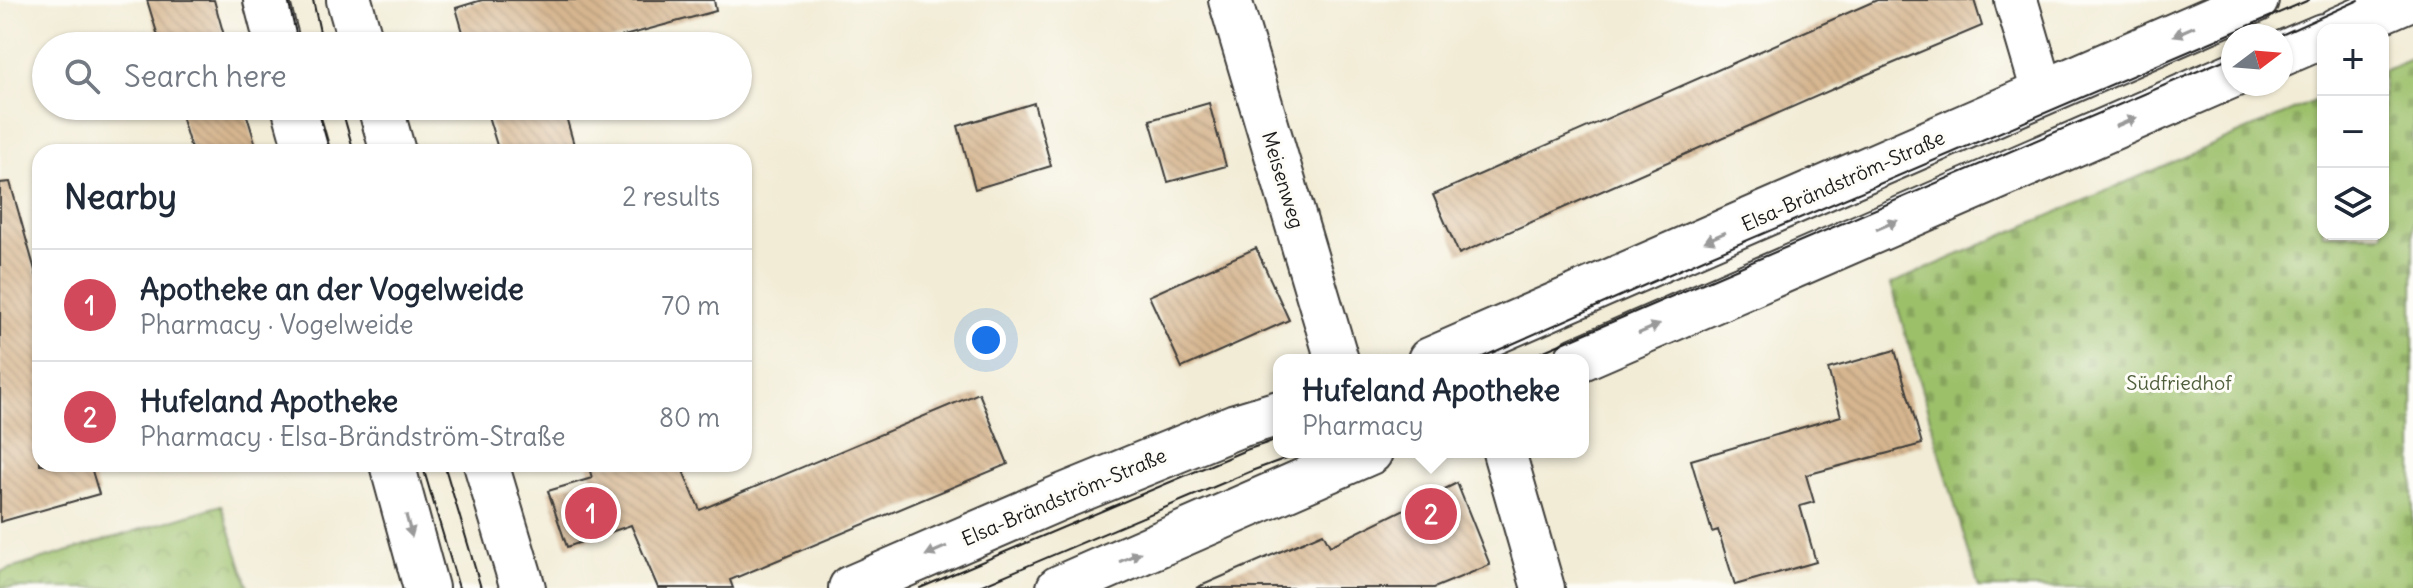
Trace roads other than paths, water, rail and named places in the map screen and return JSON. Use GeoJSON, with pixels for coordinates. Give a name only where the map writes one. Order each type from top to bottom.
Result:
{"type":"FeatureCollection","features":[{"type":"Feature","properties":{"kind":"street"},"geometry":{"type":"LineString","coordinates":[[266,0],[274,32]]}},
{"type":"Feature","properties":{"kind":"street"},"geometry":{"type":"LineString","coordinates":[[349,0],[358,32]]}},
{"type":"Feature","properties":{"kind":"street","name":"Meisenweg"},"geometry":{"type":"LineString","coordinates":[[1230,0],[1335,354]]}},
{"type":"Feature","properties":{"kind":"street"},"geometry":{"type":"LineString","coordinates":[[2016,0],[2043,92]]}},
{"type":"Feature","properties":{"kind":"street","name":"Elsa-Brändström-Straße"},"geometry":{"type":"LineString","coordinates":[[1445,354],[2256,0]]}},
{"type":"Feature","properties":{"kind":"street"},"geometry":{"type":"LineString","coordinates":[[2351,24],[2406,0]]}},
{"type":"Feature","properties":{"kind":"street"},"geometry":{"type":"LineString","coordinates":[[2293,49],[2317,39]]}},
{"type":"Feature","properties":{"kind":"street"},"geometry":{"type":"LineString","coordinates":[[1589,355],[2221,80]]}},
{"type":"Feature","properties":{"kind":"street"},"geometry":{"type":"LineString","coordinates":[[298,120],[305,144]]}},
{"type":"Feature","properties":{"kind":"street"},"geometry":{"type":"LineString","coordinates":[[384,120],[391,144]]}},
{"type":"Feature","properties":{"kind":"street","name":"Elsa-Brändström-Straße"},"geometry":{"type":"LineString","coordinates":[[851,588],[1059,498],[1236,426],[1273,415]]}},
{"type":"Feature","properties":{"kind":"street"},"geometry":{"type":"LineString","coordinates":[[1059,588],[1356,458]]}},
{"type":"Feature","properties":{"kind":"street"},"geometry":{"type":"LineString","coordinates":[[1506,458],[1543,588]]}},
{"type":"Feature","properties":{"kind":"street"},"geometry":{"type":"LineString","coordinates":[[394,472],[426,588]]}},
{"type":"Feature","properties":{"kind":"street"},"geometry":{"type":"LineString","coordinates":[[488,472],[523,588]]}},
{"type":"Feature","properties":{"kind":"tram line"},"geometry":{"type":"LineString","coordinates":[[288,0],[296,32]]}},
{"type":"Feature","properties":{"kind":"tram line"},"geometry":{"type":"LineString","coordinates":[[313,0],[320,32]]}},
{"type":"Feature","properties":{"kind":"tram line"},"geometry":{"type":"LineString","coordinates":[[1490,354],[2309,0]]}},
{"type":"Feature","properties":{"kind":"tram line"},"geometry":{"type":"LineString","coordinates":[[2293,30],[2359,0]]}},
{"type":"Feature","properties":{"kind":"tram line"},"geometry":{"type":"LineString","coordinates":[[1537,354],[2221,61]]}},
{"type":"Feature","properties":{"kind":"tram line"},"geometry":{"type":"LineString","coordinates":[[321,120],[328,144]]}},
{"type":"Feature","properties":{"kind":"tram line"},"geometry":{"type":"LineString","coordinates":[[345,120],[352,144]]}},
{"type":"Feature","properties":{"kind":"tram line"},"geometry":{"type":"LineString","coordinates":[[920,588],[1273,441]]}},
{"type":"Feature","properties":{"kind":"tram line"},"geometry":{"type":"LineString","coordinates":[[975,588],[1287,458]]}},
{"type":"Feature","properties":{"kind":"tram line"},"geometry":{"type":"LineString","coordinates":[[424,472],[459,588]]}},
{"type":"Feature","properties":{"kind":"tram line"},"geometry":{"type":"LineString","coordinates":[[446,472],[481,588]]}},
{"type":"Feature","properties":{"kind":"place","name":"Apotheke an der Vogelweide"},"geometry":{"type":"Point","coordinates":[591,513]}},
{"type":"Feature","properties":{"kind":"place","name":"Hufeland Apotheke"},"geometry":{"type":"Point","coordinates":[1431,514]}},
{"type":"Feature","properties":{"kind":"park label","name":"Südfriedhof"},"geometry":{"type":"Point","coordinates":[2179,383]}}]}
